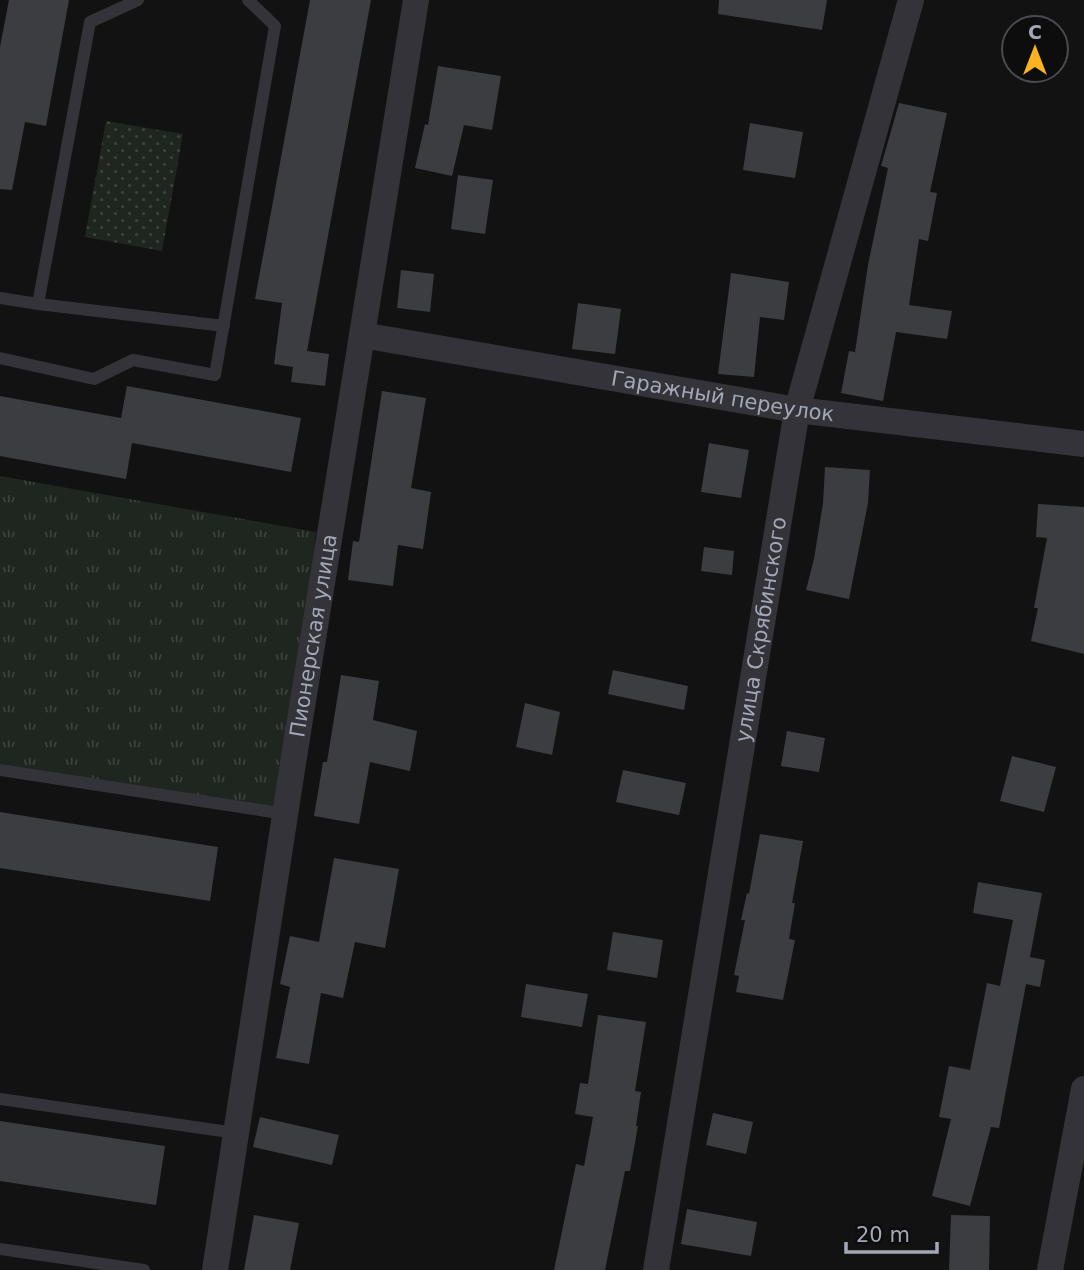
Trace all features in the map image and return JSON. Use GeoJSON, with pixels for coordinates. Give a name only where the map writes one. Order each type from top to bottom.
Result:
{"type":"FeatureCollection","features":[{"type":"Feature","properties":{"kind":"street","name":"Пионерская улица"},"geometry":{"type":"LineString","coordinates":[[215,1270],[416,0]]}},
{"type":"Feature","properties":{"kind":"street","name":"улица Скрябинского"},"geometry":{"type":"LineString","coordinates":[[656,1270],[797,410],[911,0]]}},
{"type":"Feature","properties":{"kind":"street","name":"Гаражный переулок"},"geometry":{"type":"LineString","coordinates":[[362,335],[797,410],[1084,444]]}},
{"type":"Feature","properties":{"kind":"street"},"geometry":{"type":"LineString","coordinates":[[1050,1270],[1084,1090]]}},
{"type":"Feature","properties":{"kind":"lane"},"geometry":{"type":"LineString","coordinates":[[38,304],[90,22],[138,0]]}},
{"type":"Feature","properties":{"kind":"lane"},"geometry":{"type":"LineString","coordinates":[[0,358],[94,379],[133,360],[215,375],[275,26],[248,0]]}},
{"type":"Feature","properties":{"kind":"lane"},"geometry":{"type":"LineString","coordinates":[[0,298],[224,326]]}},
{"type":"Feature","properties":{"kind":"lane"},"geometry":{"type":"LineString","coordinates":[[0,769],[286,814]]}},
{"type":"Feature","properties":{"kind":"lane"},"geometry":{"type":"LineString","coordinates":[[0,1099],[236,1133]]}},
{"type":"Feature","properties":{"kind":"lane"},"geometry":{"type":"LineString","coordinates":[[0,1250],[144,1270]]}},
{"type":"Feature","properties":{"kind":"green space"},"geometry":{"type":"Polygon","coordinates":[[[106,121],[183,134],[162,251],[85,237],[106,121]]]}},
{"type":"Feature","properties":{"kind":"green space"},"geometry":{"type":"Polygon","coordinates":[[[0,476],[316,532],[286,814],[0,770],[0,476]]]}},
{"type":"Feature","properties":{"kind":"building"},"geometry":{"type":"Polygon","coordinates":[[[9,0],[69,0],[46,126],[25,122],[12,190],[0,189],[0,47],[9,0]]]}},
{"type":"Feature","properties":{"kind":"building"},"geometry":{"type":"Polygon","coordinates":[[[310,0],[371,0],[307,351],[329,354],[325,386],[291,382],[293,367],[274,364],[282,303],[255,299],[310,0]]]}},
{"type":"Feature","properties":{"kind":"building"},"geometry":{"type":"Polygon","coordinates":[[[719,0],[827,0],[822,30],[718,14],[719,0]]]}},
{"type":"Feature","properties":{"kind":"building"},"geometry":{"type":"Polygon","coordinates":[[[438,66],[501,76],[492,130],[464,125],[452,176],[415,168],[425,124],[428,125],[438,66]]]}},
{"type":"Feature","properties":{"kind":"building"},"geometry":{"type":"Polygon","coordinates":[[[899,103],[947,113],[930,192],[937,193],[928,241],[919,239],[909,305],[952,311],[947,339],[896,332],[883,401],[841,393],[849,351],[855,352],[868,265],[888,168],[881,166],[899,103]]]}},
{"type":"Feature","properties":{"kind":"building"},"geometry":{"type":"Polygon","coordinates":[[[750,123],[803,132],[795,178],[743,170],[750,123]]]}},
{"type":"Feature","properties":{"kind":"building"},"geometry":{"type":"Polygon","coordinates":[[[458,175],[493,180],[485,234],[451,229],[458,175]]]}},
{"type":"Feature","properties":{"kind":"building"},"geometry":{"type":"Polygon","coordinates":[[[401,270],[434,274],[430,312],[397,308],[401,270]]]}},
{"type":"Feature","properties":{"kind":"building"},"geometry":{"type":"Polygon","coordinates":[[[731,273],[789,282],[784,320],[760,317],[754,377],[718,374],[731,273]]]}},
{"type":"Feature","properties":{"kind":"building"},"geometry":{"type":"Polygon","coordinates":[[[578,303],[621,309],[615,354],[572,349],[578,303]]]}},
{"type":"Feature","properties":{"kind":"building"},"geometry":{"type":"Polygon","coordinates":[[[127,386],[301,418],[291,472],[132,443],[126,479],[0,456],[0,396],[121,418],[127,386]]]}},
{"type":"Feature","properties":{"kind":"building"},"geometry":{"type":"Polygon","coordinates":[[[382,391],[426,398],[411,488],[431,492],[423,549],[398,545],[393,586],[348,580],[353,541],[359,542],[382,391]]]}},
{"type":"Feature","properties":{"kind":"building"},"geometry":{"type":"Polygon","coordinates":[[[709,443],[749,450],[741,498],[701,492],[709,443]]]}},
{"type":"Feature","properties":{"kind":"building"},"geometry":{"type":"Polygon","coordinates":[[[825,467],[870,470],[868,503],[849,599],[806,590],[823,503],[825,467]]]}},
{"type":"Feature","properties":{"kind":"building"},"geometry":{"type":"Polygon","coordinates":[[[1038,504],[1084,507],[1084,654],[1031,641],[1038,608],[1034,608],[1047,538],[1036,537],[1038,504]]]}},
{"type":"Feature","properties":{"kind":"building"},"geometry":{"type":"Polygon","coordinates":[[[704,547],[734,551],[732,575],[701,571],[704,547]]]}},
{"type":"Feature","properties":{"kind":"building"},"geometry":{"type":"Polygon","coordinates":[[[613,670],[688,686],[684,710],[608,694],[613,670]]]}},
{"type":"Feature","properties":{"kind":"building"},"geometry":{"type":"Polygon","coordinates":[[[341,675],[379,681],[373,720],[417,731],[410,771],[370,762],[359,824],[314,816],[323,762],[327,762],[341,675]]]}},
{"type":"Feature","properties":{"kind":"building"},"geometry":{"type":"Polygon","coordinates":[[[525,703],[560,712],[552,755],[516,747],[525,703]]]}},
{"type":"Feature","properties":{"kind":"building"},"geometry":{"type":"Polygon","coordinates":[[[787,731],[825,738],[819,772],[781,766],[787,731]]]}},
{"type":"Feature","properties":{"kind":"building"},"geometry":{"type":"Polygon","coordinates":[[[1012,756],[1056,767],[1044,812],[1000,801],[1012,756]]]}},
{"type":"Feature","properties":{"kind":"building"},"geometry":{"type":"Polygon","coordinates":[[[623,770],[686,783],[679,815],[616,802],[623,770]]]}},
{"type":"Feature","properties":{"kind":"building"},"geometry":{"type":"Polygon","coordinates":[[[0,812],[218,847],[210,901],[0,868],[0,812]]]}},
{"type":"Feature","properties":{"kind":"building"},"geometry":{"type":"Polygon","coordinates":[[[760,834],[803,841],[792,903],[795,903],[789,939],[795,940],[783,1000],[736,992],[739,976],[734,975],[745,920],[741,920],[747,893],[749,894],[760,834]]]}},
{"type":"Feature","properties":{"kind":"building"},"geometry":{"type":"Polygon","coordinates":[[[334,858],[399,869],[385,948],[355,942],[343,998],[321,993],[309,1064],[276,1058],[290,987],[280,984],[290,936],[319,942],[334,858]]]}},
{"type":"Feature","properties":{"kind":"building"},"geometry":{"type":"Polygon","coordinates":[[[978,882],[1042,893],[1030,957],[1045,960],[1040,987],[1026,984],[999,1128],[991,1127],[970,1206],[932,1196],[951,1119],[939,1117],[949,1066],[970,1070],[987,983],[1000,986],[1013,920],[973,913],[978,882]]]}},
{"type":"Feature","properties":{"kind":"building"},"geometry":{"type":"Polygon","coordinates":[[[613,932],[663,940],[657,978],[607,970],[613,932]]]}},
{"type":"Feature","properties":{"kind":"building"},"geometry":{"type":"Polygon","coordinates":[[[526,984],[588,994],[582,1027],[521,1017],[526,984]]]}},
{"type":"Feature","properties":{"kind":"building"},"geometry":{"type":"Polygon","coordinates":[[[598,1015],[646,1022],[635,1091],[641,1092],[638,1126],[630,1171],[625,1171],[605,1270],[554,1270],[576,1164],[584,1166],[593,1117],[575,1114],[580,1083],[588,1084],[598,1015]]]}},
{"type":"Feature","properties":{"kind":"building"},"geometry":{"type":"Polygon","coordinates":[[[713,1113],[753,1122],[746,1154],[706,1145],[713,1113]]]}},
{"type":"Feature","properties":{"kind":"building"},"geometry":{"type":"Polygon","coordinates":[[[260,1117],[339,1135],[332,1165],[253,1147],[260,1117]]]}},
{"type":"Feature","properties":{"kind":"building"},"geometry":{"type":"Polygon","coordinates":[[[0,1121],[165,1146],[156,1205],[0,1181],[0,1121]]]}},
{"type":"Feature","properties":{"kind":"building"},"geometry":{"type":"Polygon","coordinates":[[[687,1209],[757,1222],[751,1256],[681,1244],[687,1209]]]}},
{"type":"Feature","properties":{"kind":"building"},"geometry":{"type":"Polygon","coordinates":[[[254,1215],[299,1223],[290,1270],[244,1270],[254,1215]]]}},
{"type":"Feature","properties":{"kind":"building"},"geometry":{"type":"Polygon","coordinates":[[[951,1215],[990,1216],[989,1270],[949,1270],[951,1215]]]}}]}
